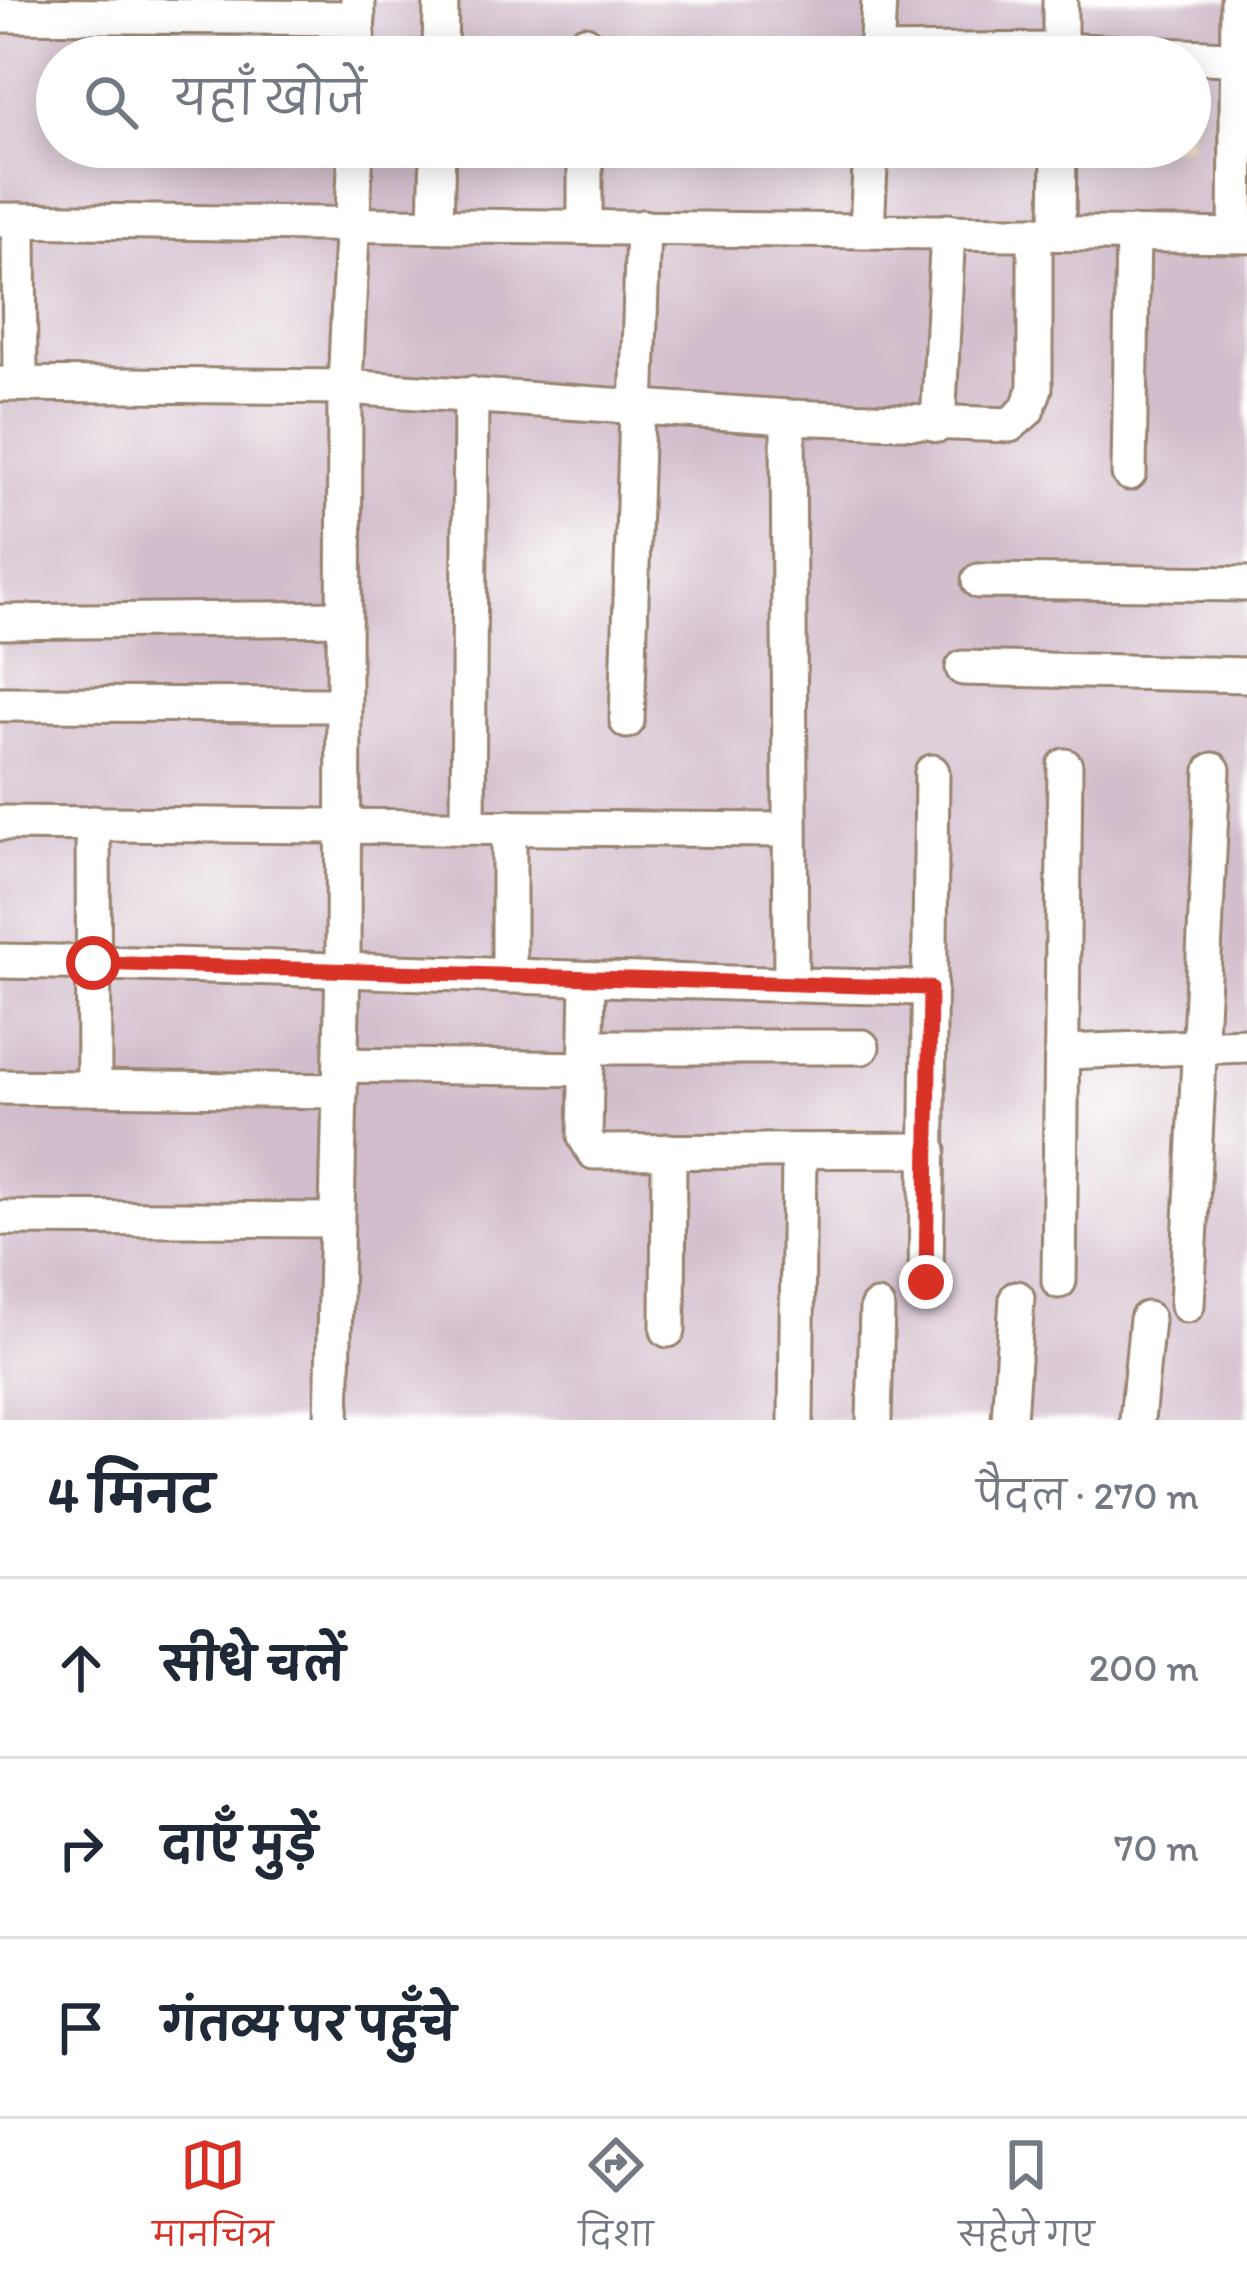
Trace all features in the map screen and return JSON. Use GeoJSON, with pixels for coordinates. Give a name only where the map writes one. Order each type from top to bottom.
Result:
{"type":"FeatureCollection","features":[{"type":"Feature","properties":{"kind":"street"},"geometry":{"type":"LineString","coordinates":[[440,36],[441,0]]}},
{"type":"Feature","properties":{"kind":"street"},"geometry":{"type":"LineString","coordinates":[[877,36],[879,0]]}},
{"type":"Feature","properties":{"kind":"street"},"geometry":{"type":"LineString","coordinates":[[1060,0],[1060,36]]}},
{"type":"Feature","properties":{"kind":"street"},"geometry":{"type":"LineString","coordinates":[[1056,168],[1047,233],[1035,388],[1027,410],[1010,425],[788,417],[345,387],[10,384],[9,220],[436,224],[948,231],[1047,233],[1242,236],[1238,0]]}},
{"type":"Feature","properties":{"kind":"street"},"geometry":{"type":"LineString","coordinates":[[0,15],[358,9]]}},
{"type":"Feature","properties":{"kind":"street"},"geometry":{"type":"LineString","coordinates":[[1211,57],[1242,58]]}},
{"type":"Feature","properties":{"kind":"street"},"geometry":{"type":"LineString","coordinates":[[332,1420],[343,966],[345,387],[356,168]]}},
{"type":"Feature","properties":{"kind":"street"},"geometry":{"type":"LineString","coordinates":[[436,224],[437,168]]}},
{"type":"Feature","properties":{"kind":"street"},"geometry":{"type":"LineString","coordinates":[[585,168],[585,226]]}},
{"type":"Feature","properties":{"kind":"street"},"geometry":{"type":"LineString","coordinates":[[867,230],[870,168]]}},
{"type":"Feature","properties":{"kind":"street"},"geometry":{"type":"LineString","coordinates":[[627,721],[644,227]]}},
{"type":"Feature","properties":{"kind":"street"},"geometry":{"type":"LineString","coordinates":[[938,425],[948,231]]}},
{"type":"Feature","properties":{"kind":"street"},"geometry":{"type":"LineString","coordinates":[[1129,473],[1133,234]]}},
{"type":"Feature","properties":{"kind":"street"},"geometry":{"type":"LineString","coordinates":[[468,826],[471,394]]}},
{"type":"Feature","properties":{"kind":"street"},"geometry":{"type":"LineString","coordinates":[[788,417],[791,985]]}},
{"type":"Feature","properties":{"kind":"street"},"geometry":{"type":"LineString","coordinates":[[979,581],[1247,584]]}},
{"type":"Feature","properties":{"kind":"street"},"geometry":{"type":"LineString","coordinates":[[0,622],[344,618]]}},
{"type":"Feature","properties":{"kind":"street"},"geometry":{"type":"LineString","coordinates":[[963,668],[1247,675]]}},
{"type":"Feature","properties":{"kind":"street"},"geometry":{"type":"LineString","coordinates":[[0,704],[344,705]]}},
{"type":"Feature","properties":{"kind":"street"},"geometry":{"type":"LineString","coordinates":[[1059,1281],[1065,766]]}},
{"type":"Feature","properties":{"kind":"street"},"geometry":{"type":"LineString","coordinates":[[1187,1305],[1213,770]]}},
{"type":"Feature","properties":{"kind":"street"},"geometry":{"type":"LineString","coordinates":[[926,1282],[932,772]]}},
{"type":"Feature","properties":{"kind":"street"},"geometry":{"type":"LineString","coordinates":[[0,823],[787,830]]}},
{"type":"Feature","properties":{"kind":"street"},"geometry":{"type":"LineString","coordinates":[[93,824],[94,1088]]}},
{"type":"Feature","properties":{"kind":"street"},"geometry":{"type":"LineString","coordinates":[[509,826],[509,976]]}},
{"type":"Feature","properties":{"kind":"street"},"geometry":{"type":"LineString","coordinates":[[0,961],[343,966],[588,980],[930,988]]}},
{"type":"Feature","properties":{"kind":"street"},"geometry":{"type":"LineString","coordinates":[[588,980],[587,1147],[594,1152],[929,1150]]}},
{"type":"Feature","properties":{"kind":"street"},"geometry":{"type":"LineString","coordinates":[[1065,1052],[1247,1045]]}},
{"type":"Feature","properties":{"kind":"street"},"geometry":{"type":"LineString","coordinates":[[0,1087],[340,1078],[587,1058],[862,1046]]}},
{"type":"Feature","properties":{"kind":"street"},"geometry":{"type":"LineString","coordinates":[[796,1420],[799,1150]]}},
{"type":"Feature","properties":{"kind":"street"},"geometry":{"type":"LineString","coordinates":[[668,1330],[669,1151]]}},
{"type":"Feature","properties":{"kind":"street"},"geometry":{"type":"LineString","coordinates":[[0,1218],[335,1220]]}},
{"type":"Feature","properties":{"kind":"street"},"geometry":{"type":"LineString","coordinates":[[1009,1420],[1017,1298]]}},
{"type":"Feature","properties":{"kind":"street"},"geometry":{"type":"LineString","coordinates":[[874,1420],[878,1308]]}},
{"type":"Feature","properties":{"kind":"street"},"geometry":{"type":"LineString","coordinates":[[1137,1420],[1147,1319]]}},
{"type":"Feature","properties":{"kind":"shaded area"},"geometry":{"type":"Polygon","coordinates":[[[0,0],[1247,0],[1247,1420],[0,1420],[0,0]]]}},
{"type":"Feature","properties":{"kind":"route"},"geometry":{"type":"LineString","coordinates":[[93,963],[343,966],[588,980],[930,988],[926,1282]]}}]}
